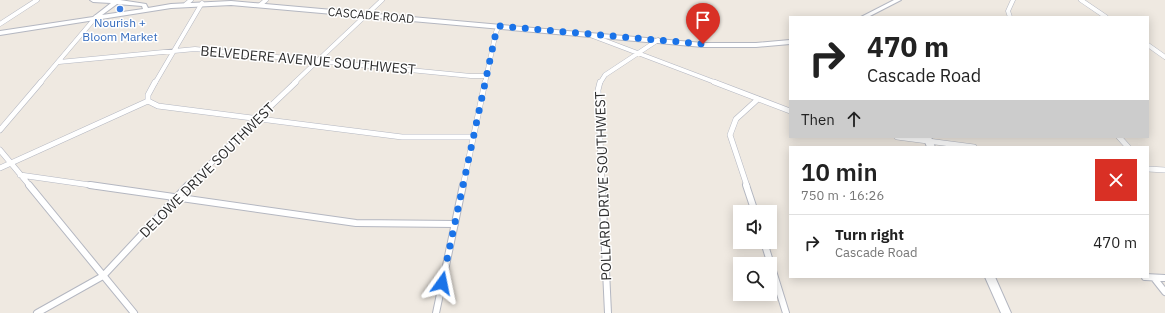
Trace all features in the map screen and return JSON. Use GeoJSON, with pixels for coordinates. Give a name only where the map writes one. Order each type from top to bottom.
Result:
{"type":"FeatureCollection","features":[{"type":"Feature","properties":{"kind":"main road"},"geometry":{"type":"LineString","coordinates":[[93,0],[118,1],[144,5],[146,9]]}},
{"type":"Feature","properties":{"kind":"main road"},"geometry":{"type":"LineString","coordinates":[[869,16],[898,0]]}},
{"type":"Feature","properties":{"kind":"main road"},"geometry":{"type":"LineString","coordinates":[[96,17],[118,1]]}},
{"type":"Feature","properties":{"kind":"main road","name":"CASCADE ROAD"},"geometry":{"type":"LineString","coordinates":[[0,33],[188,2],[260,5],[727,46],[789,42]]}},
{"type":"Feature","properties":{"kind":"main road"},"geometry":{"type":"LineString","coordinates":[[990,278],[1006,313]]}},
{"type":"Feature","properties":{"kind":"street"},"geometry":{"type":"LineString","coordinates":[[0,24],[37,0]]}},
{"type":"Feature","properties":{"kind":"street"},"geometry":{"type":"LineString","coordinates":[[260,5],[266,0]]}},
{"type":"Feature","properties":{"kind":"street","name":"DELOWE DRIVE SOUTHWEST"},"geometry":{"type":"LineString","coordinates":[[37,313],[103,276],[175,197],[382,0]]}},
{"type":"Feature","properties":{"kind":"street"},"geometry":{"type":"LineString","coordinates":[[1010,16],[1008,11],[1013,0]]}},
{"type":"Feature","properties":{"kind":"street"},"geometry":{"type":"LineString","coordinates":[[1081,0],[1105,16]]}},
{"type":"Feature","properties":{"kind":"street"},"geometry":{"type":"LineString","coordinates":[[148,101],[148,95],[202,3]]}},
{"type":"Feature","properties":{"kind":"street"},"geometry":{"type":"LineString","coordinates":[[0,130],[96,17]]}},
{"type":"Feature","properties":{"kind":"street"},"geometry":{"type":"LineString","coordinates":[[436,313],[486,76],[496,32],[499,26]]}},
{"type":"Feature","properties":{"kind":"street"},"geometry":{"type":"LineString","coordinates":[[588,34],[789,111]]}},
{"type":"Feature","properties":{"kind":"street","name":"POLLARD DRIVE SOUTHWEST"},"geometry":{"type":"LineString","coordinates":[[608,313],[598,90],[600,82],[605,75],[658,40]]}},
{"type":"Feature","properties":{"kind":"street"},"geometry":{"type":"LineString","coordinates":[[1149,46],[1165,57]]}},
{"type":"Feature","properties":{"kind":"street","name":"BELVEDERE AVENUE SOUTHWEST"},"geometry":{"type":"LineString","coordinates":[[59,62],[174,51],[214,50],[471,76],[486,76]]}},
{"type":"Feature","properties":{"kind":"street"},"geometry":{"type":"LineString","coordinates":[[753,205],[730,135],[731,127],[734,121],[758,99]]}},
{"type":"Feature","properties":{"kind":"street"},"geometry":{"type":"LineString","coordinates":[[148,101],[158,106],[402,136],[473,137]]}},
{"type":"Feature","properties":{"kind":"street"},"geometry":{"type":"LineString","coordinates":[[0,168],[148,101]]}},
{"type":"Feature","properties":{"kind":"street"},"geometry":{"type":"LineString","coordinates":[[903,138],[965,146]]}},
{"type":"Feature","properties":{"kind":"street"},"geometry":{"type":"LineString","coordinates":[[1120,138],[1127,146]]}},
{"type":"Feature","properties":{"kind":"street"},"geometry":{"type":"LineString","coordinates":[[0,150],[134,313]]}},
{"type":"Feature","properties":{"kind":"street"},"geometry":{"type":"LineString","coordinates":[[1149,168],[1165,170]]}},
{"type":"Feature","properties":{"kind":"street"},"geometry":{"type":"LineString","coordinates":[[20,175],[356,223],[455,224]]}},
{"type":"Feature","properties":{"kind":"street"},"geometry":{"type":"LineString","coordinates":[[766,249],[786,313]]}},
{"type":"Feature","properties":{"kind":"street"},"geometry":{"type":"LineString","coordinates":[[1149,277],[1165,278]]}},
{"type":"Feature","properties":{"kind":"street"},"geometry":{"type":"LineString","coordinates":[[1154,278],[1165,292]]}},
{"type":"Feature","properties":{"kind":"place","name":"Nourish + Bloom Market"},"geometry":{"type":"Point","coordinates":[120,9]}},
{"type":"Feature","properties":{"kind":"route"},"geometry":{"type":"LineString","coordinates":[[442,283],[496,32],[499,26],[703,44]]}}]}
